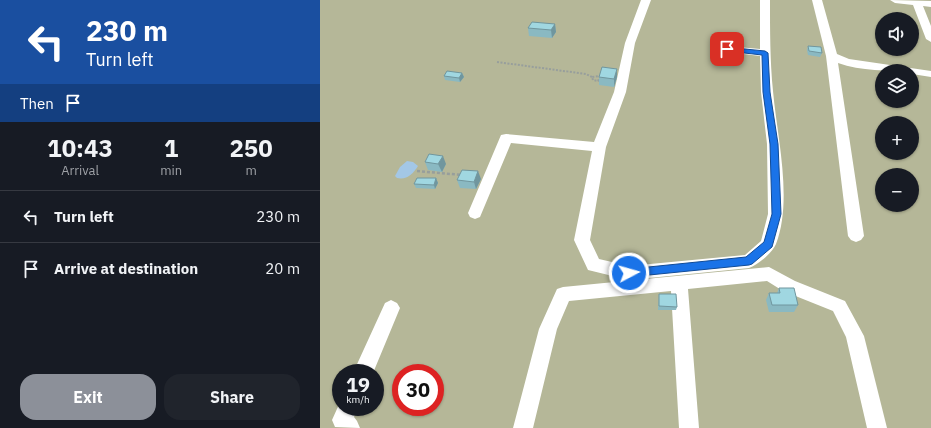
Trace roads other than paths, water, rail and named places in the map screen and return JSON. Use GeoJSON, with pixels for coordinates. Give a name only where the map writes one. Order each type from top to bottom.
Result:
{"type":"FeatureCollection","features":[{"type":"Feature","properties":{"kind":"street"},"geometry":{"type":"LineString","coordinates":[[646,0],[630,43],[620,92],[599,148],[582,240],[594,265],[629,273],[749,261],[768,244],[776,214],[774,144],[767,92],[765,0]]}},
{"type":"Feature","properties":{"kind":"street"},"geometry":{"type":"LineString","coordinates":[[817,0],[832,56],[856,236]]}},
{"type":"Feature","properties":{"kind":"street"},"geometry":{"type":"LineString","coordinates":[[895,0],[916,1],[931,4]]}},
{"type":"Feature","properties":{"kind":"street"},"geometry":{"type":"LineString","coordinates":[[916,1],[931,39]]}},
{"type":"Feature","properties":{"kind":"street"},"geometry":{"type":"LineString","coordinates":[[727,49],[765,53]]}},
{"type":"Feature","properties":{"kind":"street"},"geometry":{"type":"LineString","coordinates":[[832,56],[847,62],[875,66]]}},
{"type":"Feature","properties":{"kind":"street"},"geometry":{"type":"LineString","coordinates":[[919,72],[931,74]]}},
{"type":"Feature","properties":{"kind":"street"},"geometry":{"type":"LineString","coordinates":[[475,214],[506,138],[599,148]]}},
{"type":"Feature","properties":{"kind":"street"},"geometry":{"type":"LineString","coordinates":[[523,428],[548,329],[563,294],[769,274],[789,286],[839,306],[855,336],[877,428]]}},
{"type":"Feature","properties":{"kind":"street"},"geometry":{"type":"LineString","coordinates":[[679,282],[689,428]]}},
{"type":"Feature","properties":{"kind":"street"},"geometry":{"type":"LineString","coordinates":[[367,364],[391,308]]}},
{"type":"Feature","properties":{"kind":"street"},"geometry":{"type":"LineString","coordinates":[[344,416],[342,420],[350,428]]}},
{"type":"Feature","properties":{"kind":"water"},"geometry":{"type":"Polygon","coordinates":[[[407,161],[413,162],[418,166],[409,176],[397,178],[395,176],[400,167],[407,161]]]}}]}
